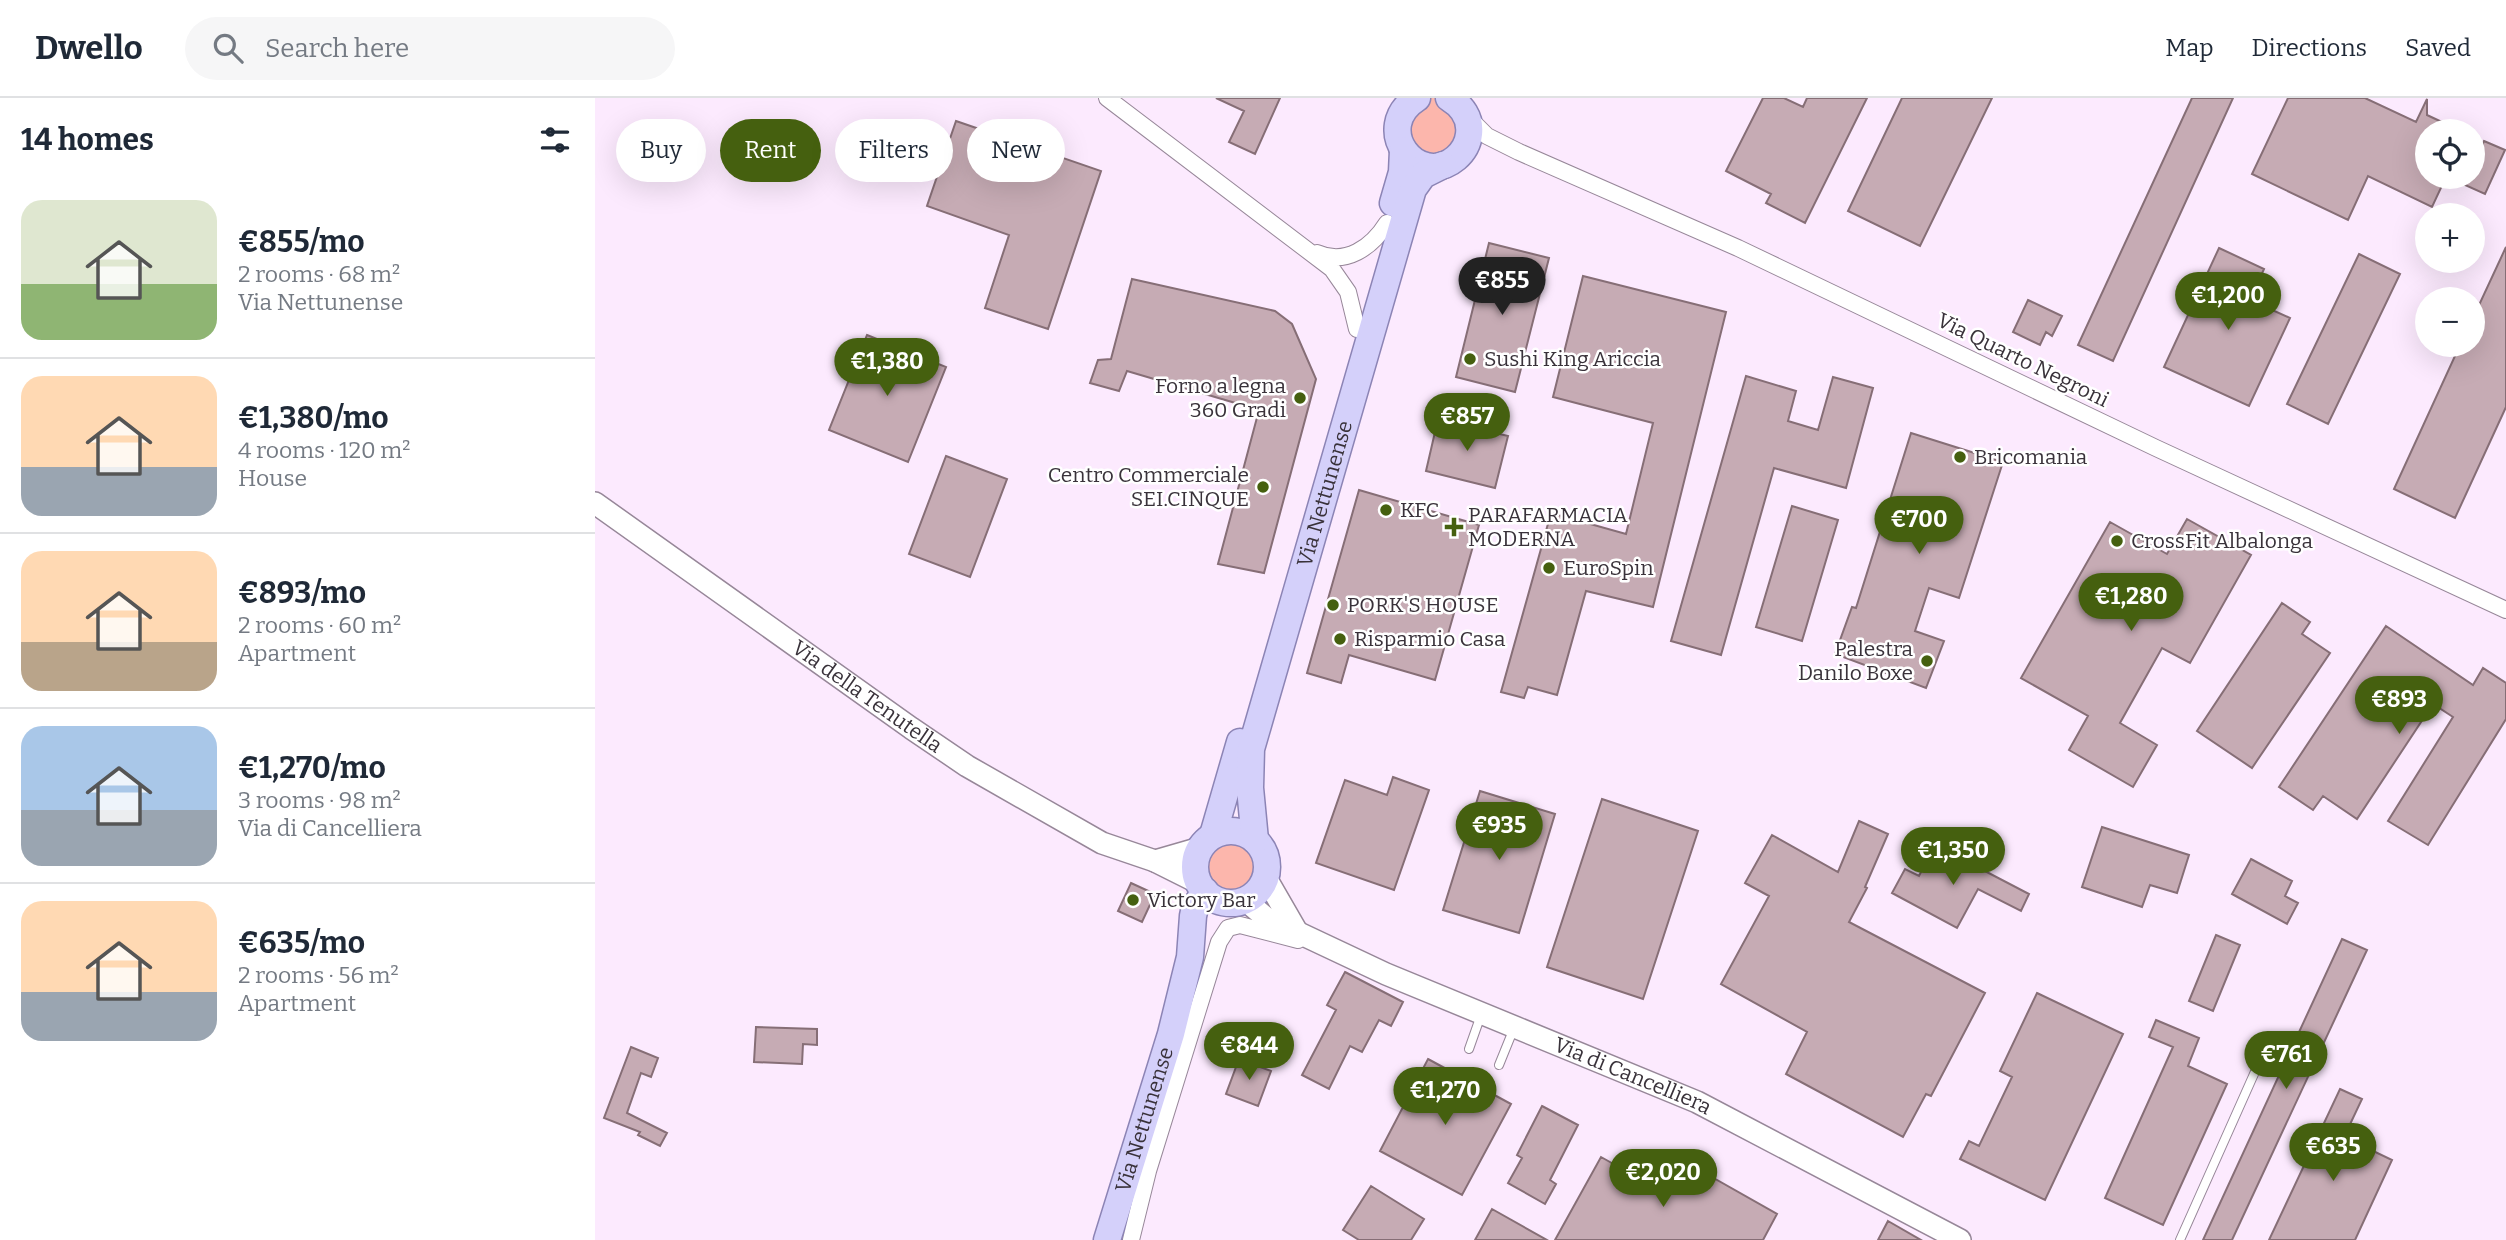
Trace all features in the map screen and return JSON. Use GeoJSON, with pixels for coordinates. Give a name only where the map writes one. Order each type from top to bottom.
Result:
{"type":"FeatureCollection","features":[{"type":"Feature","properties":{"kind":"main road","name":"Via Nettunense"},"geometry":{"type":"LineString","coordinates":[[1107,1240],[1171,1034],[1190,957],[1193,916],[1202,887],[1195,865],[1207,842],[1402,172],[1403,150],[1398,134],[1399,118],[1417,98]]}},
{"type":"Feature","properties":{"kind":"main road"},"geometry":{"type":"LineString","coordinates":[[1453,101],[1469,129],[1466,147]]}},
{"type":"Feature","properties":{"kind":"main road","name":"Via Nettunense"},"geometry":{"type":"LineString","coordinates":[[1190,957],[1209,925],[1238,902],[1258,892],[1266,878],[1266,858],[1255,840],[1249,788],[1251,749],[1413,189],[1423,175],[1452,161],[1466,147]]}},
{"type":"Feature","properties":{"kind":"main road"},"geometry":{"type":"LineString","coordinates":[[1403,150],[1411,159],[1421,164],[1443,165]]}},
{"type":"Feature","properties":{"kind":"main road"},"geometry":{"type":"LineString","coordinates":[[1207,842],[1224,831],[1246,834],[1255,840]]}},
{"type":"Feature","properties":{"kind":"main road"},"geometry":{"type":"LineString","coordinates":[[1202,887],[1212,898],[1238,902]]}},
{"type":"Feature","properties":{"kind":"street"},"geometry":{"type":"LineString","coordinates":[[1107,98],[1332,269],[1345,285],[1353,306],[1357,329]]}},
{"type":"Feature","properties":{"kind":"street","name":"Via Quarto Negroni"},"geometry":{"type":"LineString","coordinates":[[1453,101],[1481,131],[1519,152],[1738,247],[2506,610]]}},
{"type":"Feature","properties":{"kind":"street","name":"Via Quarto Negroni"},"geometry":{"type":"LineString","coordinates":[[1466,147],[1494,147],[1519,152]]}},
{"type":"Feature","properties":{"kind":"street"},"geometry":{"type":"LineString","coordinates":[[1307,248],[1331,257],[1351,255],[1372,243],[1387,223]]}},
{"type":"Feature","properties":{"kind":"street","name":"Via della Tenutella"},"geometry":{"type":"LineString","coordinates":[[595,503],[967,766],[1102,843],[1155,861],[1202,887]]}},
{"type":"Feature","properties":{"kind":"street"},"geometry":{"type":"LineString","coordinates":[[1155,861],[1207,842]]}},
{"type":"Feature","properties":{"kind":"street"},"geometry":{"type":"LineString","coordinates":[[1131,1240],[1148,1171],[1219,942],[1228,928],[1240,925],[1298,940],[1302,934],[1266,878]]}},
{"type":"Feature","properties":{"kind":"street","name":"Via di Cancelliera"},"geometry":{"type":"LineString","coordinates":[[1238,902],[1386,974],[1705,1105],[1961,1240]]}},
{"type":"Feature","properties":{"kind":"lane"},"geometry":{"type":"LineString","coordinates":[[1469,1049],[1482,1013]]}},
{"type":"Feature","properties":{"kind":"lane"},"geometry":{"type":"LineString","coordinates":[[1499,1065],[1514,1026]]}},
{"type":"Feature","properties":{"kind":"lane"},"geometry":{"type":"LineString","coordinates":[[2180,1240],[2257,1065]]}},
{"type":"Feature","properties":{"kind":"shaded area"},"geometry":{"type":"Polygon","coordinates":[[[1426,98],[1441,98],[1464,117],[1453,157],[1412,156],[1404,116],[1426,98]]]}},
{"type":"Feature","properties":{"kind":"shaded area"},"geometry":{"type":"Polygon","coordinates":[[[1230,840],[1240,842],[1248,848],[1254,856],[1254,876],[1248,884],[1240,890],[1230,892],[1220,890],[1212,884],[1206,876],[1204,866],[1206,856],[1212,848],[1220,842],[1230,840]]]}},
{"type":"Feature","properties":{"kind":"building"},"geometry":{"type":"Polygon","coordinates":[[[1216,98],[1280,98],[1255,154],[1229,142],[1244,111],[1216,98]]]}},
{"type":"Feature","properties":{"kind":"building"},"geometry":{"type":"Polygon","coordinates":[[[1763,98],[1784,98],[1803,107],[1807,98],[1867,98],[1805,223],[1766,203],[1771,194],[1726,171],[1763,98]]]}},
{"type":"Feature","properties":{"kind":"building"},"geometry":{"type":"Polygon","coordinates":[[[1902,98],[1992,98],[1920,246],[1848,211],[1902,98]]]}},
{"type":"Feature","properties":{"kind":"building"},"geometry":{"type":"Polygon","coordinates":[[[2192,98],[2233,98],[2113,361],[2078,345],[2192,98]]]}},
{"type":"Feature","properties":{"kind":"building"},"geometry":{"type":"Polygon","coordinates":[[[2288,98],[2365,98],[2415,122],[2415,189],[2440,189],[2434,203],[2424,203],[2368,176],[2348,220],[2252,174],[2288,98]]]}},
{"type":"Feature","properties":{"kind":"building"},"geometry":{"type":"Polygon","coordinates":[[[2427,99],[2427,115],[2436,119],[2417,119],[2427,99]]]}},
{"type":"Feature","properties":{"kind":"building"},"geometry":{"type":"Polygon","coordinates":[[[956,121],[967,125],[967,182],[1065,182],[1065,159],[1101,171],[1048,329],[985,308],[1009,235],[927,206],[935,182],[953,182],[953,130],[956,121]]]}},
{"type":"Feature","properties":{"kind":"building"},"geometry":{"type":"Polygon","coordinates":[[[2485,141],[2505,150],[2485,194],[2474,189],[2485,189],[2485,141]]]}},
{"type":"Feature","properties":{"kind":"building"},"geometry":{"type":"Polygon","coordinates":[[[1489,243],[1549,258],[1515,392],[1456,377],[1489,243]]]}},
{"type":"Feature","properties":{"kind":"building"},"geometry":{"type":"Polygon","coordinates":[[[2506,247],[2506,407],[2455,518],[2394,489],[2454,357],[2485,357],[2485,292],[2506,247]]]}},
{"type":"Feature","properties":{"kind":"building"},"geometry":{"type":"Polygon","coordinates":[[[2219,248],[2264,269],[2250,300],[2290,318],[2249,406],[2164,367],[2219,248]]]}},
{"type":"Feature","properties":{"kind":"building"},"geometry":{"type":"Polygon","coordinates":[[[2359,254],[2400,274],[2328,424],[2287,404],[2359,254]]]}},
{"type":"Feature","properties":{"kind":"building"},"geometry":{"type":"Polygon","coordinates":[[[1583,276],[1726,312],[1653,607],[1586,591],[1557,695],[1528,687],[1524,698],[1501,692],[1551,513],[1626,534],[1653,423],[1553,397],[1583,276]]]}},
{"type":"Feature","properties":{"kind":"building","name":"Centro Commerciale SEI.CINQUE"},"geometry":{"type":"Polygon","coordinates":[[[1132,279],[1275,311],[1292,324],[1316,379],[1264,573],[1218,564],[1259,410],[1127,371],[1119,391],[1090,383],[1098,360],[1111,359],[1132,279]]]}},
{"type":"Feature","properties":{"kind":"building"},"geometry":{"type":"Polygon","coordinates":[[[2028,300],[2062,316],[2052,336],[2046,332],[2040,345],[2013,332],[2028,300]]]}},
{"type":"Feature","properties":{"kind":"building"},"geometry":{"type":"Polygon","coordinates":[[[867,335],[946,367],[908,462],[829,430],[867,335]]]}},
{"type":"Feature","properties":{"kind":"building"},"geometry":{"type":"Polygon","coordinates":[[[1746,376],[1796,391],[1788,421],[1818,430],[1833,377],[1873,388],[1846,488],[1774,468],[1721,655],[1671,641],[1746,376]]]}},
{"type":"Feature","properties":{"kind":"building"},"geometry":{"type":"Polygon","coordinates":[[[1438,419],[1508,436],[1495,488],[1426,471],[1438,419]]]}},
{"type":"Feature","properties":{"kind":"building"},"geometry":{"type":"Polygon","coordinates":[[[1911,433],[2003,462],[1959,598],[1929,588],[1915,631],[1944,641],[1926,688],[1835,654],[1852,607],[1856,608],[1911,433]]]}},
{"type":"Feature","properties":{"kind":"building"},"geometry":{"type":"Polygon","coordinates":[[[946,456],[1007,479],[970,577],[909,554],[946,456]]]}},
{"type":"Feature","properties":{"kind":"building"},"geometry":{"type":"Polygon","coordinates":[[[1359,490],[1479,525],[1435,680],[1349,655],[1341,683],[1307,673],[1359,490]]]}},
{"type":"Feature","properties":{"kind":"building"},"geometry":{"type":"Polygon","coordinates":[[[1792,506],[1838,520],[1802,641],[1756,627],[1792,506]]]}},
{"type":"Feature","properties":{"kind":"building"},"geometry":{"type":"Polygon","coordinates":[[[2187,519],[2251,555],[2190,663],[2162,648],[2120,723],[2157,745],[2133,787],[2069,750],[2088,716],[2021,678],[2110,522],[2167,554],[2187,519]]]}},
{"type":"Feature","properties":{"kind":"building"},"geometry":{"type":"Polygon","coordinates":[[[2282,603],[2310,622],[2302,634],[2330,653],[2252,768],[2197,731],[2282,603]]]}},
{"type":"Feature","properties":{"kind":"building"},"geometry":{"type":"Polygon","coordinates":[[[2386,626],[2473,685],[2483,668],[2506,683],[2506,719],[2428,845],[2388,821],[2453,717],[2433,704],[2357,819],[2323,796],[2313,810],[2279,787],[2386,626]]]}},
{"type":"Feature","properties":{"kind":"building"},"geometry":{"type":"Polygon","coordinates":[[[1393,777],[1429,790],[1394,890],[1316,863],[1345,780],[1387,795],[1393,777]]]}},
{"type":"Feature","properties":{"kind":"building"},"geometry":{"type":"Polygon","coordinates":[[[1480,791],[1555,814],[1519,933],[1443,910],[1480,791]]]}},
{"type":"Feature","properties":{"kind":"building"},"geometry":{"type":"Polygon","coordinates":[[[1602,799],[1698,831],[1643,999],[1547,967],[1602,799]]]}},
{"type":"Feature","properties":{"kind":"building"},"geometry":{"type":"Polygon","coordinates":[[[1859,821],[1888,834],[1865,887],[1867,888],[1849,922],[1985,993],[1931,1096],[1926,1094],[1903,1137],[1786,1074],[1807,1032],[1721,984],[1769,896],[1745,883],[1772,835],[1838,872],[1859,821]]]}},
{"type":"Feature","properties":{"kind":"building"},"geometry":{"type":"Polygon","coordinates":[[[2102,827],[2189,855],[2177,893],[2150,885],[2142,907],[2082,887],[2102,827]]]}},
{"type":"Feature","properties":{"kind":"building"},"geometry":{"type":"Polygon","coordinates":[[[1935,845],[2029,894],[2021,911],[1978,889],[1957,928],[1892,893],[1905,869],[1919,876],[1935,845]]]}},
{"type":"Feature","properties":{"kind":"building"},"geometry":{"type":"Polygon","coordinates":[[[2251,859],[2292,881],[2285,896],[2298,903],[2287,924],[2232,894],[2251,859]]]}},
{"type":"Feature","properties":{"kind":"building"},"geometry":{"type":"Polygon","coordinates":[[[1131,883],[1155,894],[1142,922],[1118,911],[1131,883]]]}},
{"type":"Feature","properties":{"kind":"building"},"geometry":{"type":"Polygon","coordinates":[[[2216,935],[2240,945],[2213,1011],[2189,1001],[2216,935]]]}},
{"type":"Feature","properties":{"kind":"building"},"geometry":{"type":"Polygon","coordinates":[[[2342,939],[2367,950],[2232,1240],[2203,1240],[2342,939]]]}},
{"type":"Feature","properties":{"kind":"building"},"geometry":{"type":"Polygon","coordinates":[[[1345,972],[1403,1002],[1391,1026],[1379,1020],[1362,1052],[1350,1046],[1329,1089],[1302,1075],[1336,1010],[1327,1005],[1345,972]]]}},
{"type":"Feature","properties":{"kind":"building"},"geometry":{"type":"Polygon","coordinates":[[[2037,993],[2123,1034],[2045,1200],[1960,1159],[1969,1141],[1979,1146],[2012,1077],[2000,1071],[2037,993]]]}},
{"type":"Feature","properties":{"kind":"building"},"geometry":{"type":"Polygon","coordinates":[[[2156,1020],[2199,1038],[2188,1066],[2227,1084],[2163,1225],[2105,1198],[2173,1047],[2149,1037],[2156,1020]]]}},
{"type":"Feature","properties":{"kind":"building"},"geometry":{"type":"Polygon","coordinates":[[[756,1027],[817,1029],[817,1045],[803,1044],[802,1064],[754,1062],[756,1027]]]}},
{"type":"Feature","properties":{"kind":"building"},"geometry":{"type":"Polygon","coordinates":[[[631,1047],[658,1058],[651,1077],[641,1073],[627,1113],[667,1133],[660,1146],[638,1135],[640,1132],[604,1118],[631,1047]]]}},
{"type":"Feature","properties":{"kind":"building"},"geometry":{"type":"Polygon","coordinates":[[[1239,1059],[1271,1071],[1258,1106],[1226,1094],[1239,1059]]]}},
{"type":"Feature","properties":{"kind":"building"},"geometry":{"type":"Polygon","coordinates":[[[1428,1059],[1511,1104],[1462,1195],[1380,1151],[1428,1059]]]}},
{"type":"Feature","properties":{"kind":"building"},"geometry":{"type":"Polygon","coordinates":[[[2340,1089],[2362,1099],[2344,1137],[2392,1160],[2355,1240],[2269,1240],[2340,1089]]]}},
{"type":"Feature","properties":{"kind":"building"},"geometry":{"type":"Polygon","coordinates":[[[1542,1106],[1578,1125],[1550,1180],[1556,1184],[1545,1204],[1508,1183],[1522,1158],[1517,1155],[1542,1106]]]}},
{"type":"Feature","properties":{"kind":"building"},"geometry":{"type":"Polygon","coordinates":[[[1601,1157],[1662,1191],[1680,1159],[1777,1214],[1763,1240],[1555,1240],[1601,1157]]]}},
{"type":"Feature","properties":{"kind":"building"},"geometry":{"type":"Polygon","coordinates":[[[1371,1186],[1424,1219],[1411,1240],[1359,1240],[1343,1230],[1371,1186]]]}},
{"type":"Feature","properties":{"kind":"building"},"geometry":{"type":"Polygon","coordinates":[[[1492,1209],[1547,1240],[1475,1240],[1492,1209]]]}},
{"type":"Feature","properties":{"kind":"building"},"geometry":{"type":"Polygon","coordinates":[[[1888,1221],[1921,1240],[1878,1240],[1888,1221]]]}},
{"type":"Feature","properties":{"kind":"place","name":"Sushi King Ariccia"},"geometry":{"type":"Point","coordinates":[1470,359]}},
{"type":"Feature","properties":{"kind":"place","name":"Forno a legna 360 Gradi"},"geometry":{"type":"Point","coordinates":[1300,398]}},
{"type":"Feature","properties":{"kind":"place","name":"Bricomania"},"geometry":{"type":"Point","coordinates":[1960,457]}},
{"type":"Feature","properties":{"kind":"place","name":"Centro Commerciale SEI.CINQUE"},"geometry":{"type":"Point","coordinates":[1263,487]}},
{"type":"Feature","properties":{"kind":"place","name":"KFC"},"geometry":{"type":"Point","coordinates":[1386,510]}},
{"type":"Feature","properties":{"kind":"place","name":"PARAFARMACIA MODERNA"},"geometry":{"type":"Point","coordinates":[1454,527]}},
{"type":"Feature","properties":{"kind":"place","name":"CrossFit Albalonga"},"geometry":{"type":"Point","coordinates":[2117,541]}},
{"type":"Feature","properties":{"kind":"place","name":"EuroSpin"},"geometry":{"type":"Point","coordinates":[1549,568]}},
{"type":"Feature","properties":{"kind":"place","name":"PORK'S HOUSE"},"geometry":{"type":"Point","coordinates":[1333,605]}},
{"type":"Feature","properties":{"kind":"place","name":"Risparmio Casa"},"geometry":{"type":"Point","coordinates":[1340,639]}},
{"type":"Feature","properties":{"kind":"place","name":"Palestra Danilo Boxe"},"geometry":{"type":"Point","coordinates":[1927,661]}},
{"type":"Feature","properties":{"kind":"place","name":"Victory Bar"},"geometry":{"type":"Point","coordinates":[1133,900]}}]}
